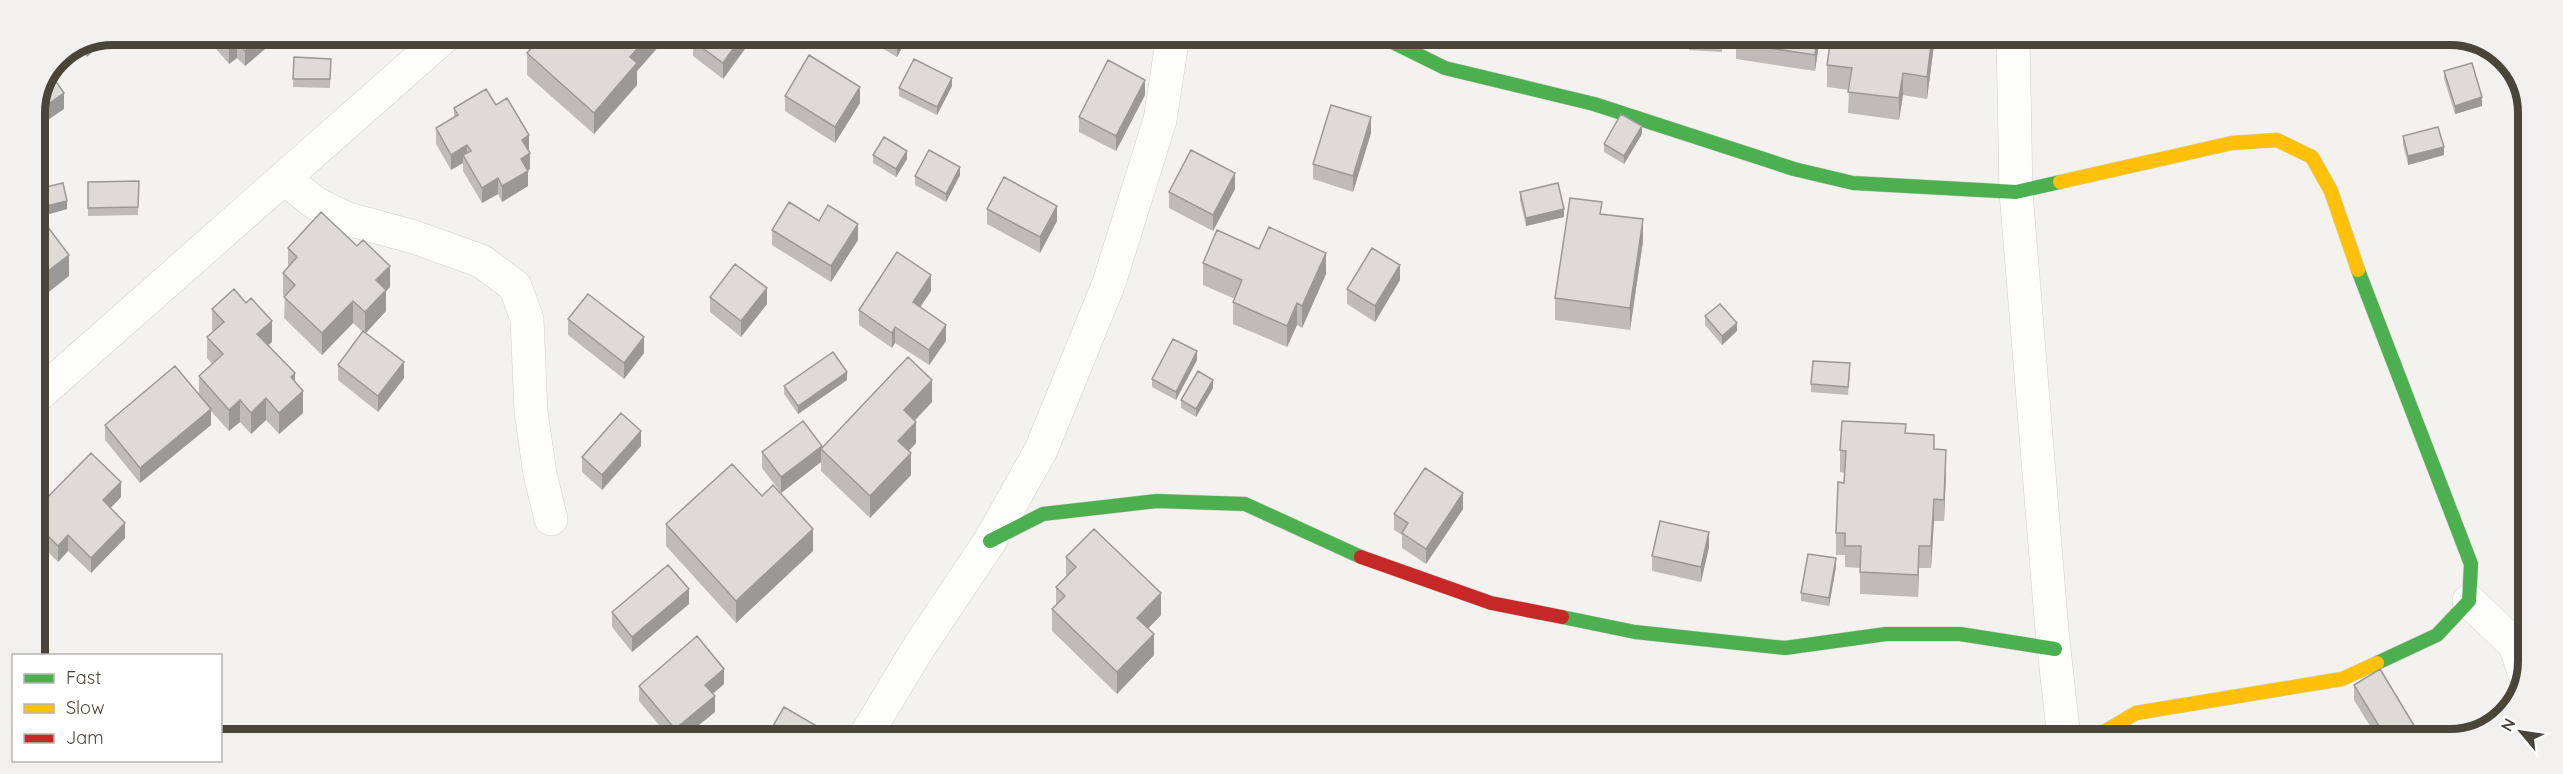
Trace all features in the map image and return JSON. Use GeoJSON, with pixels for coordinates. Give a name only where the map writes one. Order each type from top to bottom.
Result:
{"type":"FeatureCollection","features":[{"type":"Feature","properties":{"kind":"street"},"geometry":{"type":"LineString","coordinates":[[45,389],[435,45]]}},
{"type":"Feature","properties":{"kind":"street"},"geometry":{"type":"LineString","coordinates":[[869,729],[919,647],[990,542],[1041,450],[1109,283],[1160,120],[1172,45]]}},
{"type":"Feature","properties":{"kind":"street"},"geometry":{"type":"LineString","coordinates":[[1398,45],[1445,68],[1594,104],[1794,169],[1853,183],[1980,192],[2016,192],[2232,143],[2277,140],[2312,157],[2331,191],[2356,265],[2455,516],[2471,564],[2469,601],[2437,636],[2342,679],[2136,713],[2109,729]]}},
{"type":"Feature","properties":{"kind":"street"},"geometry":{"type":"LineString","coordinates":[[2013,45],[2016,192],[2063,729]]}},
{"type":"Feature","properties":{"kind":"street"},"geometry":{"type":"LineString","coordinates":[[284,178],[315,203],[348,219],[414,237],[481,261],[515,285],[527,319],[531,412],[540,474],[551,519]]}},
{"type":"Feature","properties":{"kind":"street"},"geometry":{"type":"LineString","coordinates":[[990,542],[1043,514],[1157,501],[1245,504],[1378,565],[1491,603],[1635,632],[1785,648],[1886,634],[1960,634],[2055,649]]}},
{"type":"Feature","properties":{"kind":"street"},"geometry":{"type":"LineString","coordinates":[[2469,601],[2515,645],[2518,654]]}},
{"type":"Feature","properties":{"kind":"building"},"geometry":{"type":"Polygon","coordinates":[[[240,45],[252,45],[245,51],[240,45]]]}},
{"type":"Feature","properties":{"kind":"building"},"geometry":{"type":"Polygon","coordinates":[[[534,45],[640,45],[630,57],[637,63],[594,113],[527,53],[534,45]]]}},
{"type":"Feature","properties":{"kind":"building"},"geometry":{"type":"Polygon","coordinates":[[[698,45],[736,45],[723,63],[698,45]]]}},
{"type":"Feature","properties":{"kind":"building"},"geometry":{"type":"Polygon","coordinates":[[[1749,45],[1816,45],[1815,55],[1749,45]]]}},
{"type":"Feature","properties":{"kind":"building"},"geometry":{"type":"Polygon","coordinates":[[[1830,45],[1931,45],[1927,77],[1903,73],[1899,98],[1848,92],[1852,68],[1827,65],[1830,45]]]}},
{"type":"Feature","properties":{"kind":"building"},"geometry":{"type":"Polygon","coordinates":[[[809,55],[860,87],[835,127],[785,96],[809,55]]]}},
{"type":"Feature","properties":{"kind":"building"},"geometry":{"type":"Polygon","coordinates":[[[294,57],[331,59],[330,79],[293,79],[294,57]]]}},
{"type":"Feature","properties":{"kind":"building"},"geometry":{"type":"Polygon","coordinates":[[[914,59],[952,78],[937,107],[899,88],[914,59]]]}},
{"type":"Feature","properties":{"kind":"building"},"geometry":{"type":"Polygon","coordinates":[[[1108,60],[1145,80],[1116,136],[1079,117],[1108,60]]]}},
{"type":"Feature","properties":{"kind":"building"},"geometry":{"type":"Polygon","coordinates":[[[2472,63],[2482,97],[2455,106],[2444,71],[2472,63]]]}},
{"type":"Feature","properties":{"kind":"building"},"geometry":{"type":"Polygon","coordinates":[[[55,79],[64,93],[46,106],[50,87],[55,79]]]}},
{"type":"Feature","properties":{"kind":"building"},"geometry":{"type":"Polygon","coordinates":[[[486,89],[496,105],[507,98],[529,135],[522,140],[530,153],[521,159],[528,171],[502,186],[498,178],[482,188],[463,155],[471,151],[467,145],[451,155],[436,128],[458,115],[454,108],[486,89]]]}},
{"type":"Feature","properties":{"kind":"building"},"geometry":{"type":"Polygon","coordinates":[[[1331,105],[1371,117],[1353,176],[1313,164],[1331,105]]]}},
{"type":"Feature","properties":{"kind":"building"},"geometry":{"type":"Polygon","coordinates":[[[1621,114],[1642,126],[1624,156],[1604,144],[1621,114]]]}},
{"type":"Feature","properties":{"kind":"building"},"geometry":{"type":"Polygon","coordinates":[[[2438,127],[2444,147],[2408,156],[2403,136],[2438,127]]]}},
{"type":"Feature","properties":{"kind":"building"},"geometry":{"type":"Polygon","coordinates":[[[884,137],[907,151],[896,169],[873,155],[884,137]]]}},
{"type":"Feature","properties":{"kind":"building"},"geometry":{"type":"Polygon","coordinates":[[[929,150],[960,167],[946,194],[915,176],[929,150]]]}},
{"type":"Feature","properties":{"kind":"building"},"geometry":{"type":"Polygon","coordinates":[[[1191,150],[1235,173],[1213,215],[1169,192],[1191,150]]]}},
{"type":"Feature","properties":{"kind":"building"},"geometry":{"type":"Polygon","coordinates":[[[1004,177],[1057,206],[1040,237],[987,209],[1004,177]]]}},
{"type":"Feature","properties":{"kind":"building"},"geometry":{"type":"Polygon","coordinates":[[[139,181],[138,207],[88,208],[88,182],[139,181]]]}},
{"type":"Feature","properties":{"kind":"building"},"geometry":{"type":"Polygon","coordinates":[[[63,183],[67,201],[46,206],[45,187],[63,183]]]}},
{"type":"Feature","properties":{"kind":"building"},"geometry":{"type":"Polygon","coordinates":[[[1558,183],[1564,209],[1526,218],[1520,192],[1558,183]]]}},
{"type":"Feature","properties":{"kind":"building"},"geometry":{"type":"Polygon","coordinates":[[[1570,198],[1602,202],[1600,214],[1643,219],[1630,308],[1555,298],[1570,198]]]}},
{"type":"Feature","properties":{"kind":"building"},"geometry":{"type":"Polygon","coordinates":[[[789,202],[819,221],[828,205],[858,224],[831,266],[772,230],[789,202]]]}},
{"type":"Feature","properties":{"kind":"building"},"geometry":{"type":"Polygon","coordinates":[[[321,212],[357,246],[363,240],[390,266],[376,280],[386,290],[365,312],[353,301],[322,333],[284,297],[295,285],[283,273],[297,257],[288,248],[321,212]]]}},
{"type":"Feature","properties":{"kind":"building"},"geometry":{"type":"Polygon","coordinates":[[[45,223],[69,255],[45,273],[45,223]]]}},
{"type":"Feature","properties":{"kind":"building"},"geometry":{"type":"Polygon","coordinates":[[[1269,227],[1326,253],[1302,306],[1297,303],[1287,326],[1233,302],[1242,280],[1203,263],[1217,230],[1259,249],[1269,227]]]}},
{"type":"Feature","properties":{"kind":"building"},"geometry":{"type":"Polygon","coordinates":[[[1372,248],[1400,265],[1375,306],[1347,289],[1372,248]]]}},
{"type":"Feature","properties":{"kind":"building"},"geometry":{"type":"Polygon","coordinates":[[[897,252],[931,275],[913,302],[946,325],[929,350],[895,327],[892,333],[859,310],[897,252]]]}},
{"type":"Feature","properties":{"kind":"building"},"geometry":{"type":"Polygon","coordinates":[[[735,264],[767,288],[741,321],[710,297],[735,264]]]}},
{"type":"Feature","properties":{"kind":"building"},"geometry":{"type":"Polygon","coordinates":[[[234,289],[246,303],[251,298],[272,321],[257,334],[295,373],[291,377],[303,391],[279,413],[266,398],[251,413],[240,400],[229,410],[199,376],[223,354],[207,337],[224,322],[212,309],[234,289]]]}},
{"type":"Feature","properties":{"kind":"building"},"geometry":{"type":"Polygon","coordinates":[[[588,294],[644,337],[624,363],[568,319],[588,294]]]}},
{"type":"Feature","properties":{"kind":"building"},"geometry":{"type":"Polygon","coordinates":[[[1720,304],[1737,323],[1722,336],[1705,316],[1720,304]]]}},
{"type":"Feature","properties":{"kind":"building"},"geometry":{"type":"Polygon","coordinates":[[[363,331],[404,362],[378,396],[338,365],[363,331]]]}},
{"type":"Feature","properties":{"kind":"building"},"geometry":{"type":"Polygon","coordinates":[[[1173,339],[1197,351],[1176,392],[1152,379],[1173,339]]]}},
{"type":"Feature","properties":{"kind":"building"},"geometry":{"type":"Polygon","coordinates":[[[833,352],[847,372],[798,406],[784,386],[833,352]]]}},
{"type":"Feature","properties":{"kind":"building"},"geometry":{"type":"Polygon","coordinates":[[[908,357],[932,380],[904,410],[916,422],[898,441],[911,453],[870,496],[821,449],[908,357]]]}},
{"type":"Feature","properties":{"kind":"building"},"geometry":{"type":"Polygon","coordinates":[[[1813,361],[1850,363],[1848,387],[1811,384],[1813,361]]]}},
{"type":"Feature","properties":{"kind":"building"},"geometry":{"type":"Polygon","coordinates":[[[175,366],[211,409],[140,468],[105,425],[175,366]]]}},
{"type":"Feature","properties":{"kind":"building"},"geometry":{"type":"Polygon","coordinates":[[[1198,371],[1213,380],[1196,409],[1181,400],[1198,371]]]}},
{"type":"Feature","properties":{"kind":"building"},"geometry":{"type":"Polygon","coordinates":[[[621,413],[641,431],[602,475],[582,457],[621,413]]]}},
{"type":"Feature","properties":{"kind":"building"},"geometry":{"type":"Polygon","coordinates":[[[803,421],[822,446],[781,477],[762,452],[803,421]]]}},
{"type":"Feature","properties":{"kind":"building"},"geometry":{"type":"Polygon","coordinates":[[[1842,421],[1906,424],[1905,433],[1934,435],[1934,449],[1946,450],[1944,500],[1934,499],[1931,546],[1919,546],[1918,575],[1860,572],[1861,546],[1845,546],[1845,533],[1836,533],[1838,482],[1844,483],[1846,451],[1840,450],[1842,421]]]}},
{"type":"Feature","properties":{"kind":"building"},"geometry":{"type":"Polygon","coordinates":[[[91,453],[121,482],[103,500],[125,523],[91,558],[68,535],[58,546],[45,533],[45,500],[91,453]]]}},
{"type":"Feature","properties":{"kind":"building"},"geometry":{"type":"Polygon","coordinates":[[[732,464],[762,496],[773,485],[813,529],[736,601],[666,524],[732,464]]]}},
{"type":"Feature","properties":{"kind":"building"},"geometry":{"type":"Polygon","coordinates":[[[1425,468],[1463,493],[1426,549],[1402,533],[1408,523],[1394,514],[1425,468]]]}},
{"type":"Feature","properties":{"kind":"building"},"geometry":{"type":"Polygon","coordinates":[[[1660,521],[1709,532],[1701,567],[1652,556],[1660,521]]]}},
{"type":"Feature","properties":{"kind":"building"},"geometry":{"type":"Polygon","coordinates":[[[1094,529],[1161,593],[1137,618],[1154,634],[1117,672],[1052,609],[1065,596],[1056,587],[1076,567],[1066,557],[1094,529]]]}},
{"type":"Feature","properties":{"kind":"building"},"geometry":{"type":"Polygon","coordinates":[[[1808,554],[1836,558],[1829,598],[1801,593],[1808,554]]]}},
{"type":"Feature","properties":{"kind":"building"},"geometry":{"type":"Polygon","coordinates":[[[668,565],[689,589],[632,637],[612,612],[668,565]]]}},
{"type":"Feature","properties":{"kind":"building"},"geometry":{"type":"Polygon","coordinates":[[[697,636],[724,669],[705,685],[715,696],[675,729],[639,686],[697,636]]]}},
{"type":"Feature","properties":{"kind":"building"},"geometry":{"type":"Polygon","coordinates":[[[2380,669],[2416,729],[2381,729],[2354,685],[2380,669]]]}},
{"type":"Feature","properties":{"kind":"building"},"geometry":{"type":"Polygon","coordinates":[[[784,707],[815,725],[813,729],[771,729],[784,707]]]}},
{"type":"Feature","properties":{"kind":"traffic: fast"},"geometry":{"type":"LineString","coordinates":[[1398,45],[1445,68],[1594,104],[1794,169],[1853,183],[2016,192],[2060,182]]}},
{"type":"Feature","properties":{"kind":"traffic: fast"},"geometry":{"type":"LineString","coordinates":[[2358,270],[2471,564],[2469,601],[2437,635],[2377,663]]}},
{"type":"Feature","properties":{"kind":"traffic: fast"},"geometry":{"type":"LineString","coordinates":[[990,541],[1043,514],[1157,501],[1245,504],[1361,557]]}},
{"type":"Feature","properties":{"kind":"traffic: fast"},"geometry":{"type":"LineString","coordinates":[[1562,617],[1635,632],[1785,648],[1886,634],[1960,634],[2055,649]]}},
{"type":"Feature","properties":{"kind":"traffic: slow"},"geometry":{"type":"LineString","coordinates":[[2060,182],[2232,143],[2277,140],[2312,157],[2331,191],[2358,270]]}},
{"type":"Feature","properties":{"kind":"traffic: slow"},"geometry":{"type":"LineString","coordinates":[[2109,729],[2136,713],[2342,679],[2377,663]]}},
{"type":"Feature","properties":{"kind":"traffic: jam"},"geometry":{"type":"LineString","coordinates":[[1361,557],[1491,603],[1562,617]]}}]}
